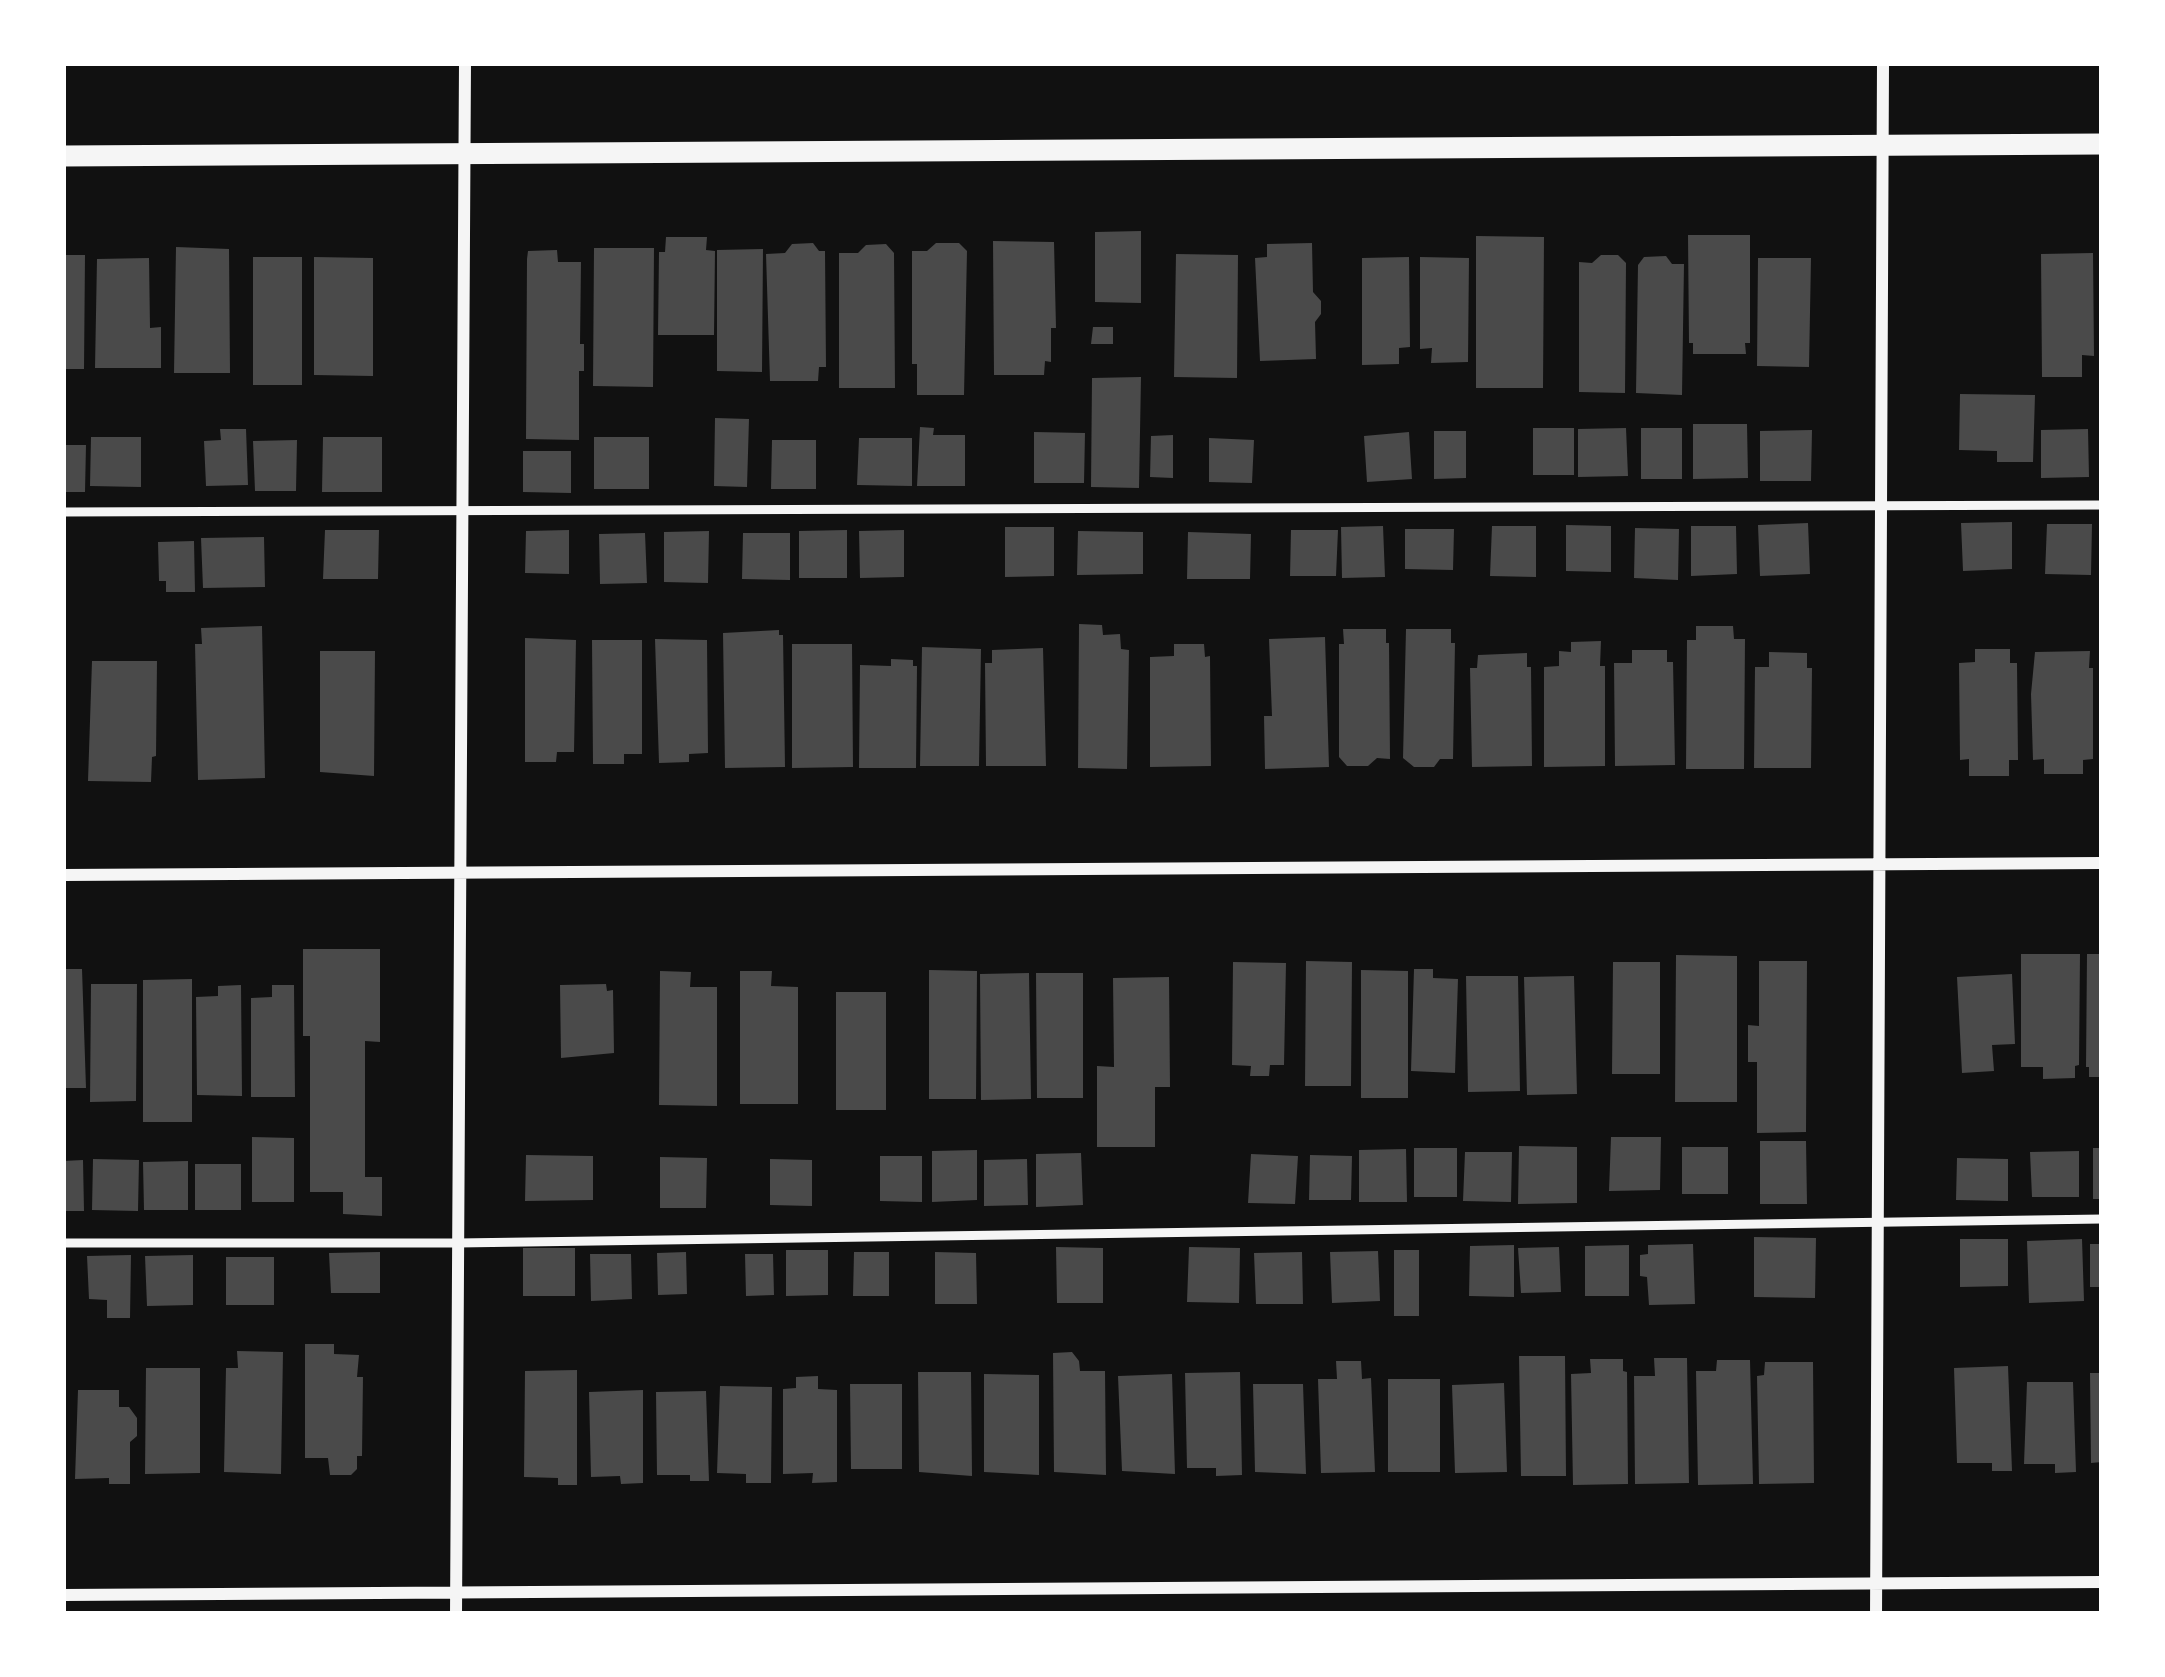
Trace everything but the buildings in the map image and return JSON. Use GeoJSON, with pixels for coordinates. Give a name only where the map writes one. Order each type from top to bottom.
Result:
{"type":"FeatureCollection","features":[{"type":"Feature","properties":{"kind":"street"},"geometry":{"type":"LineString","coordinates":[[456,1614],[464,63]]}},
{"type":"Feature","properties":{"kind":"street"},"geometry":{"type":"LineString","coordinates":[[1876,1614],[1883,63]]}},
{"type":"Feature","properties":{"kind":"street"},"geometry":{"type":"LineString","coordinates":[[63,156],[2102,144]]}},
{"type":"Feature","properties":{"kind":"street"},"geometry":{"type":"LineString","coordinates":[[63,875],[2102,863]]}},
{"type":"Feature","properties":{"kind":"street"},"geometry":{"type":"LineString","coordinates":[[63,1595],[2102,1582]]}},
{"type":"Feature","properties":{"kind":"lane"},"geometry":{"type":"LineString","coordinates":[[63,512],[2102,505]]}},
{"type":"Feature","properties":{"kind":"lane"},"geometry":{"type":"LineString","coordinates":[[63,1243],[458,1243],[2102,1219]]}}]}
